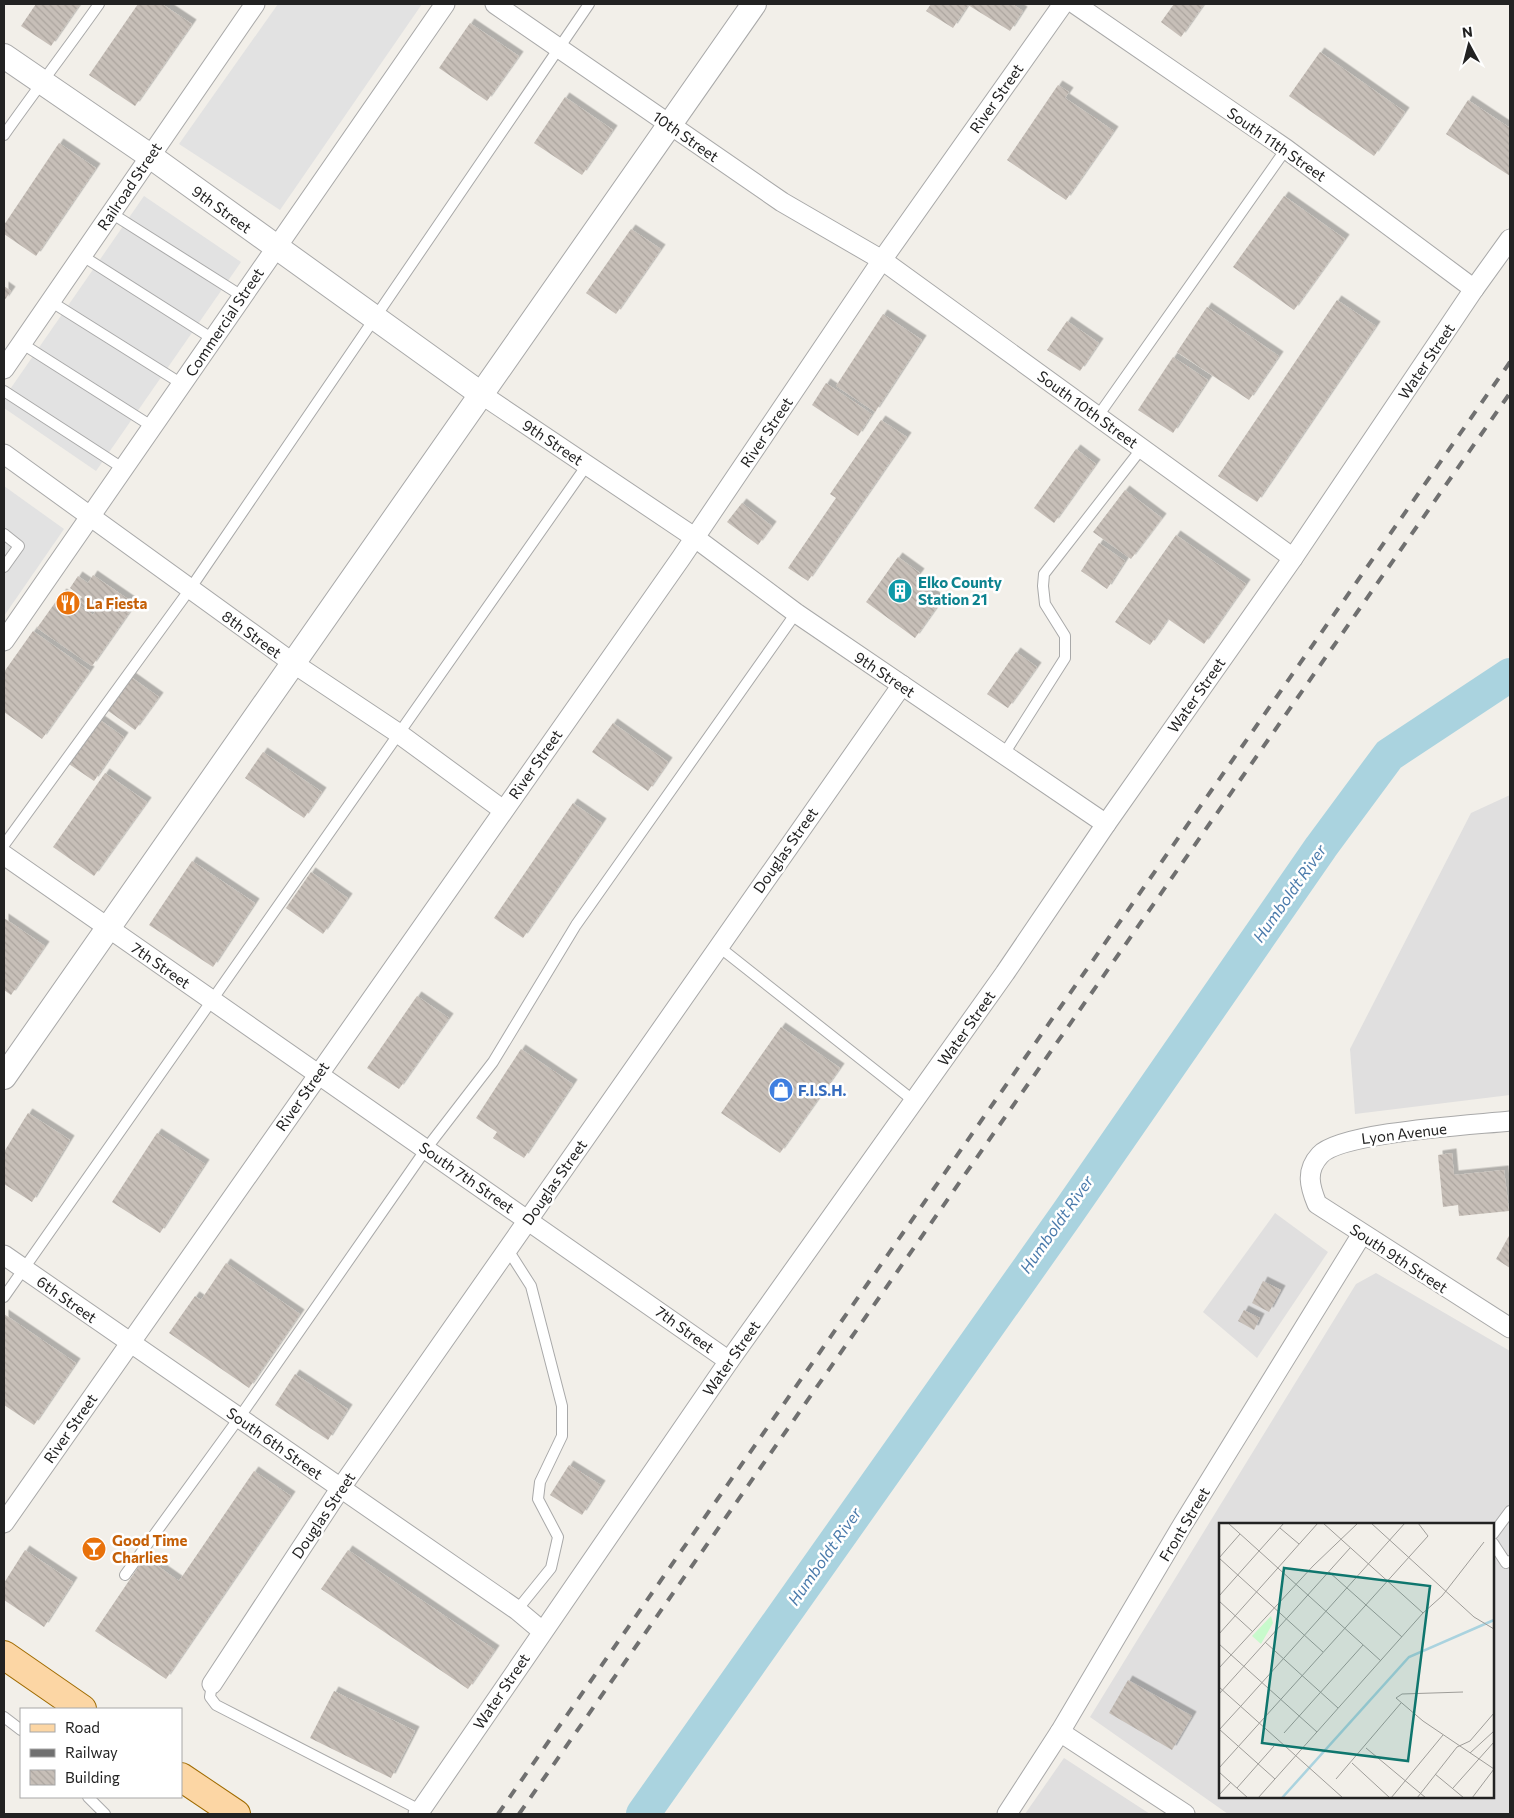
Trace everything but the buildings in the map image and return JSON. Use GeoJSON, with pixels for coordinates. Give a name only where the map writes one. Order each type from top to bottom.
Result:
{"type":"FeatureCollection","features":[{"type":"Feature","properties":{"kind":"main road"},"geometry":{"type":"LineString","coordinates":[[4,1655],[81,1708]]}},
{"type":"Feature","properties":{"kind":"main road"},"geometry":{"type":"LineString","coordinates":[[182,1778],[236,1814]]}},
{"type":"Feature","properties":{"kind":"street","name":"Railroad Street"},"geometry":{"type":"LineString","coordinates":[[4,369],[255,4]]}},
{"type":"Feature","properties":{"kind":"street","name":"Commercial Street"},"geometry":{"type":"LineString","coordinates":[[4,640],[91,518],[275,247],[445,4]]}},
{"type":"Feature","properties":{"kind":"street","name":"10th Street"},"geometry":{"type":"LineString","coordinates":[[495,4],[782,202],[882,260]]}},
{"type":"Feature","properties":{"kind":"street"},"geometry":{"type":"LineString","coordinates":[[4,1077],[754,4]]}},
{"type":"Feature","properties":{"kind":"street","name":"River Street"},"geometry":{"type":"LineString","coordinates":[[4,1523],[694,538],[882,260],[1063,4]]}},
{"type":"Feature","properties":{"kind":"street","name":"South 11th Street"},"geometry":{"type":"LineString","coordinates":[[1075,4],[1286,149],[1474,289]]}},
{"type":"Feature","properties":{"kind":"street","name":"9th Street"},"geometry":{"type":"LineString","coordinates":[[4,56],[150,156],[481,394],[694,538],[796,613],[1106,824]]}},
{"type":"Feature","properties":{"kind":"street","name":"Water Street"},"geometry":{"type":"LineString","coordinates":[[419,1812],[729,1361],[1005,973],[1106,824],[1293,558],[1474,289],[1510,239]]}},
{"type":"Feature","properties":{"kind":"street","name":"South 10th Street"},"geometry":{"type":"LineString","coordinates":[[882,260],[1293,558]]}},
{"type":"Feature","properties":{"kind":"street","name":"8th Street"},"geometry":{"type":"LineString","coordinates":[[4,454],[293,663],[398,733],[503,810]]}},
{"type":"Feature","properties":{"kind":"street","name":"Douglas Street"},"geometry":{"type":"LineString","coordinates":[[212,1684],[340,1489],[902,685]]}},
{"type":"Feature","properties":{"kind":"street","name":"7th Street"},"geometry":{"type":"LineString","coordinates":[[4,855],[318,1074]]}},
{"type":"Feature","properties":{"kind":"street","name":"South 7th Street"},"geometry":{"type":"LineString","coordinates":[[318,1074],[640,1298]]}},
{"type":"Feature","properties":{"kind":"street","name":"Lyon Avenue"},"geometry":{"type":"LineString","coordinates":[[1310,1172],[1319,1156],[1328,1148],[1361,1137],[1510,1121]]}},
{"type":"Feature","properties":{"kind":"street","name":"South 9th Street"},"geometry":{"type":"LineString","coordinates":[[1310,1172],[1309,1185],[1317,1204],[1510,1328]]}},
{"type":"Feature","properties":{"kind":"street","name":"Front Street"},"geometry":{"type":"LineString","coordinates":[[1007,1814],[1060,1732],[1183,1524],[1362,1234]]}},
{"type":"Feature","properties":{"kind":"street","name":"6th Street"},"geometry":{"type":"LineString","coordinates":[[4,1255],[130,1343]]}},
{"type":"Feature","properties":{"kind":"street","name":"7th Street"},"geometry":{"type":"LineString","coordinates":[[640,1298],[729,1361]]}},
{"type":"Feature","properties":{"kind":"street","name":"South 6th Street"},"geometry":{"type":"LineString","coordinates":[[130,1343],[517,1610],[542,1631]]}},
{"type":"Feature","properties":{"kind":"street"},"geometry":{"type":"LineString","coordinates":[[1060,1732],[1186,1814]]}},
{"type":"Feature","properties":{"kind":"lane"},"geometry":{"type":"LineString","coordinates":[[4,135],[99,4]]}},
{"type":"Feature","properties":{"kind":"lane"},"geometry":{"type":"LineString","coordinates":[[4,844],[190,589],[589,4]]}},
{"type":"Feature","properties":{"kind":"lane"},"geometry":{"type":"LineString","coordinates":[[1098,416],[1286,149]]}},
{"type":"Feature","properties":{"kind":"lane"},"geometry":{"type":"LineString","coordinates":[[111,213],[242,296]]}},
{"type":"Feature","properties":{"kind":"lane"},"geometry":{"type":"LineString","coordinates":[[82,255],[213,339]]}},
{"type":"Feature","properties":{"kind":"lane"},"geometry":{"type":"LineString","coordinates":[[50,301],[182,384]]}},
{"type":"Feature","properties":{"kind":"lane"},"geometry":{"type":"LineString","coordinates":[[21,343],[153,427]]}},
{"type":"Feature","properties":{"kind":"lane"},"geometry":{"type":"LineString","coordinates":[[4,391],[124,469]]}},
{"type":"Feature","properties":{"kind":"lane"},"geometry":{"type":"LineString","coordinates":[[1004,754],[1065,658],[1065,636],[1045,604],[1042,586],[1044,574],[1142,448]]}},
{"type":"Feature","properties":{"kind":"lane"},"geometry":{"type":"LineString","coordinates":[[4,1297],[587,465]]}},
{"type":"Feature","properties":{"kind":"lane"},"geometry":{"type":"LineString","coordinates":[[4,534],[18,546],[4,568]]}},
{"type":"Feature","properties":{"kind":"lane"},"geometry":{"type":"LineString","coordinates":[[125,1575],[239,1418],[426,1149],[493,1062],[576,925],[796,613]]}},
{"type":"Feature","properties":{"kind":"lane"},"geometry":{"type":"LineString","coordinates":[[718,946],[914,1100]]}},
{"type":"Feature","properties":{"kind":"lane"},"geometry":{"type":"LineString","coordinates":[[508,1250],[531,1286],[562,1406],[562,1436],[540,1482],[538,1498],[558,1537],[551,1568],[517,1610]]}},
{"type":"Feature","properties":{"kind":"lane"},"geometry":{"type":"LineString","coordinates":[[1494,1533],[1510,1511]]}},
{"type":"Feature","properties":{"kind":"lane"},"geometry":{"type":"LineString","coordinates":[[1494,1545],[1506,1563],[1510,1561]]}},
{"type":"Feature","properties":{"kind":"lane"},"geometry":{"type":"LineString","coordinates":[[212,1684],[210,1697],[216,1705],[419,1812]]}},
{"type":"Feature","properties":{"kind":"lane"},"geometry":{"type":"LineString","coordinates":[[4,1717],[20,1729]]}},
{"type":"Feature","properties":{"kind":"lane"},"geometry":{"type":"LineString","coordinates":[[89,1798],[105,1814]]}},
{"type":"Feature","properties":{"kind":"shaded area"},"geometry":{"type":"Polygon","coordinates":[[[278,4],[422,4],[280,210],[179,144],[278,4]]]}},
{"type":"Feature","properties":{"kind":"shaded area"},"geometry":{"type":"Polygon","coordinates":[[[144,196],[241,262],[96,471],[4,408],[4,398],[144,196]]]}},
{"type":"Feature","properties":{"kind":"shaded area"},"geometry":{"type":"Polygon","coordinates":[[[4,486],[64,529],[4,616],[4,486]]]}},
{"type":"Feature","properties":{"kind":"shaded area"},"geometry":{"type":"Polygon","coordinates":[[[1510,795],[1510,1095],[1355,1114],[1350,1049],[1471,813],[1510,795]]]}},
{"type":"Feature","properties":{"kind":"shaded area"},"geometry":{"type":"Polygon","coordinates":[[[1275,1213],[1328,1252],[1257,1358],[1203,1312],[1275,1213]]]}},
{"type":"Feature","properties":{"kind":"shaded area"},"geometry":{"type":"Polygon","coordinates":[[[1376,1273],[1510,1351],[1510,1814],[1228,1814],[1090,1717],[1356,1284],[1376,1273]]]}},
{"type":"Feature","properties":{"kind":"shaded area"},"geometry":{"type":"Polygon","coordinates":[[[1064,1758],[1150,1814],[1025,1814],[1064,1758]]]}},
{"type":"Feature","properties":{"kind":"waterway","name":"Humboldt River"},"geometry":{"type":"LineString","coordinates":[[643,1814],[1067,1214],[1321,847],[1389,755],[1510,675]]}},
{"type":"Feature","properties":{"kind":"railway"},"geometry":{"type":"LineString","coordinates":[[498,1814],[1510,362]]}},
{"type":"Feature","properties":{"kind":"railway"},"geometry":{"type":"LineString","coordinates":[[519,1814],[1510,393]]}},
{"type":"Feature","properties":{"kind":"place","name":"Elko County Station 21"},"geometry":{"type":"Point","coordinates":[900,591]}},
{"type":"Feature","properties":{"kind":"place","name":"La Fiesta"},"geometry":{"type":"Point","coordinates":[68,603]}},
{"type":"Feature","properties":{"kind":"place","name":"F.I.S.H."},"geometry":{"type":"Point","coordinates":[781,1090]}},
{"type":"Feature","properties":{"kind":"place","name":"Good Time Charlies"},"geometry":{"type":"Point","coordinates":[94,1549]}}]}
